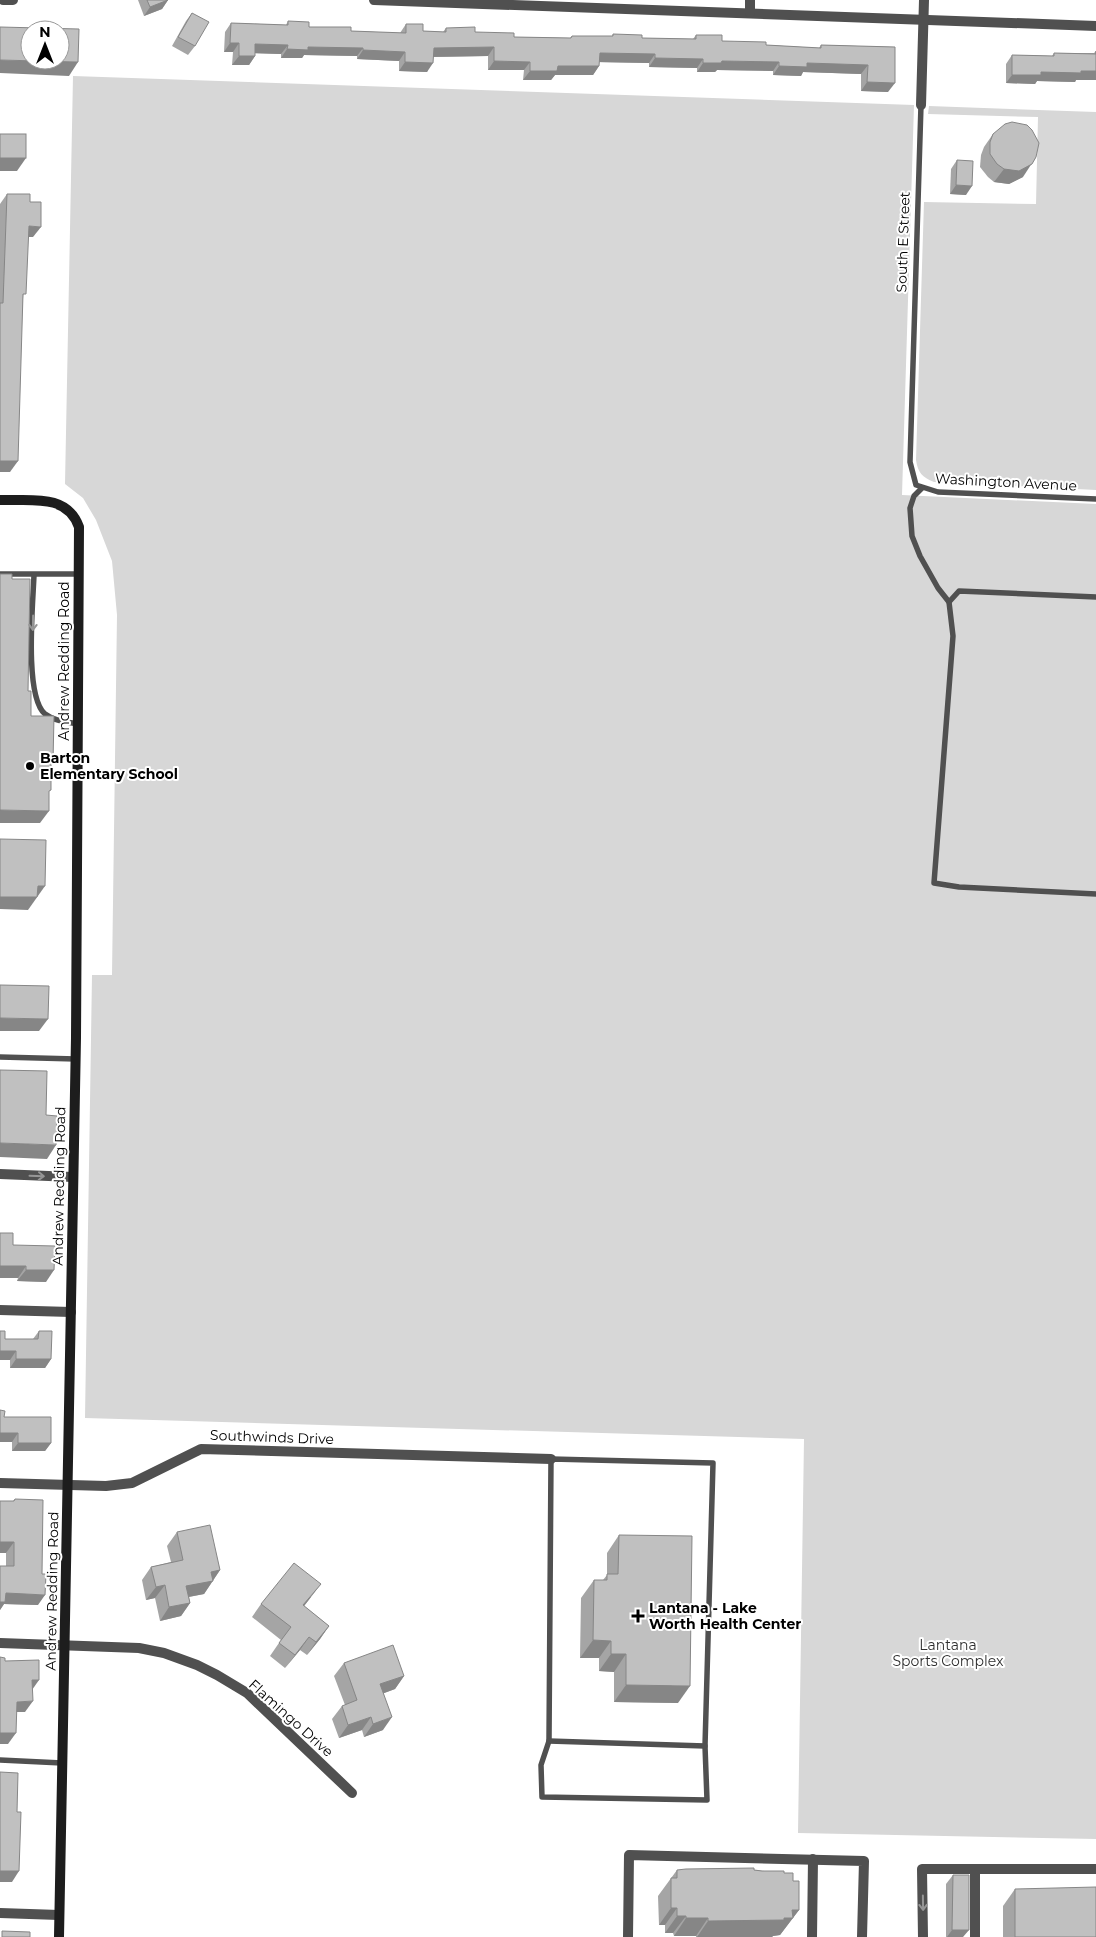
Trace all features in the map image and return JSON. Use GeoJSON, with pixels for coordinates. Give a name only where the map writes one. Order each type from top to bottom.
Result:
{"type":"FeatureCollection","features":[{"type":"Feature","properties":{"kind":"street"},"geometry":{"type":"LineString","coordinates":[[4,0],[13,0]]}},
{"type":"Feature","properties":{"kind":"street"},"geometry":{"type":"LineString","coordinates":[[374,0],[577,4],[750,13],[1096,26]]}},
{"type":"Feature","properties":{"kind":"street"},"geometry":{"type":"LineString","coordinates":[[750,0],[750,13]]}},
{"type":"Feature","properties":{"kind":"street","name":"South E Street"},"geometry":{"type":"LineString","coordinates":[[921,105],[924,0]]}},
{"type":"Feature","properties":{"kind":"street","name":"Andrew Redding Road"},"geometry":{"type":"LineString","coordinates":[[0,500],[60,504],[75,517],[79,527],[76,1059],[59,1937]]}},
{"type":"Feature","properties":{"kind":"street"},"geometry":{"type":"LineString","coordinates":[[0,1174],[73,1177]]}},
{"type":"Feature","properties":{"kind":"street"},"geometry":{"type":"LineString","coordinates":[[0,1310],[71,1312]]}},
{"type":"Feature","properties":{"kind":"street","name":"Southwinds Drive"},"geometry":{"type":"LineString","coordinates":[[0,1483],[106,1486],[132,1483],[201,1449],[551,1459]]}},
{"type":"Feature","properties":{"kind":"street","name":"Flamingo Drive"},"geometry":{"type":"LineString","coordinates":[[0,1643],[139,1648],[164,1654],[217,1675],[247,1693],[352,1793]]}},
{"type":"Feature","properties":{"kind":"street"},"geometry":{"type":"LineString","coordinates":[[628,1937],[629,1855],[864,1861],[862,1937]]}},
{"type":"Feature","properties":{"kind":"street"},"geometry":{"type":"LineString","coordinates":[[812,1937],[814,1859]]}},
{"type":"Feature","properties":{"kind":"street"},"geometry":{"type":"LineString","coordinates":[[923,1937],[922,1869],[1096,1869]]}},
{"type":"Feature","properties":{"kind":"street"},"geometry":{"type":"LineString","coordinates":[[975,1869],[975,1937]]}},
{"type":"Feature","properties":{"kind":"street"},"geometry":{"type":"LineString","coordinates":[[0,1914],[59,1915]]}},
{"type":"Feature","properties":{"kind":"lane","name":"South E Street"},"geometry":{"type":"LineString","coordinates":[[919,486],[910,462],[921,105]]}},
{"type":"Feature","properties":{"kind":"lane","name":"Washington Avenue"},"geometry":{"type":"LineString","coordinates":[[919,486],[938,492],[1096,499]]}},
{"type":"Feature","properties":{"kind":"lane"},"geometry":{"type":"LineString","coordinates":[[919,486],[910,508],[912,536],[920,556],[938,588],[949,602],[953,636],[934,883],[959,887],[1096,894]]}},
{"type":"Feature","properties":{"kind":"lane"},"geometry":{"type":"LineString","coordinates":[[0,574],[79,574]]}},
{"type":"Feature","properties":{"kind":"lane"},"geometry":{"type":"LineString","coordinates":[[34,574],[32,668],[36,701],[45,714],[59,721],[78,724]]}},
{"type":"Feature","properties":{"kind":"lane"},"geometry":{"type":"LineString","coordinates":[[949,602],[959,591],[1096,597]]}},
{"type":"Feature","properties":{"kind":"lane"},"geometry":{"type":"LineString","coordinates":[[0,1057],[76,1059]]}},
{"type":"Feature","properties":{"kind":"lane"},"geometry":{"type":"LineString","coordinates":[[551,1459],[713,1462],[705,1746],[707,1800],[542,1797],[541,1765],[548,1741],[551,1459]]}},
{"type":"Feature","properties":{"kind":"lane"},"geometry":{"type":"LineString","coordinates":[[548,1741],[705,1746]]}},
{"type":"Feature","properties":{"kind":"lane"},"geometry":{"type":"LineString","coordinates":[[0,1760],[62,1764]]}},
{"type":"Feature","properties":{"kind":"green space","name":"Lantana Sports Complex"},"geometry":{"type":"Polygon","coordinates":[[[73,76],[914,105],[902,495],[1096,504],[1096,1839],[798,1833],[804,1439],[85,1418],[92,975],[112,975],[117,615],[112,561],[96,520],[83,498],[65,484],[73,76]]]}},
{"type":"Feature","properties":{"kind":"green space"},"geometry":{"type":"Polygon","coordinates":[[[929,106],[1096,112],[1096,490],[934,482],[926,478],[919,471],[916,460],[924,202],[1036,204],[1038,117],[928,114],[929,106]]]}},
{"type":"Feature","properties":{"kind":"building"},"geometry":{"type":"Polygon","coordinates":[[[147,0],[168,0],[150,7],[147,0]]]}},
{"type":"Feature","properties":{"kind":"building"},"geometry":{"type":"Polygon","coordinates":[[[192,13],[209,22],[195,46],[178,37],[192,13]]]}},
{"type":"Feature","properties":{"kind":"building"},"geometry":{"type":"Polygon","coordinates":[[[288,21],[309,22],[309,27],[351,27],[351,31],[406,33],[406,24],[423,24],[423,31],[446,32],[446,28],[475,27],[475,32],[514,33],[514,37],[571,38],[572,36],[613,36],[613,34],[642,35],[642,38],[696,39],[696,35],[722,35],[722,41],[766,42],[766,45],[821,48],[821,45],[895,47],[895,83],[867,82],[868,65],[807,63],[807,67],[779,66],[779,62],[722,61],[721,63],[703,63],[703,59],[655,58],[655,54],[600,53],[599,66],[558,66],[557,71],[530,71],[530,62],[494,61],[494,47],[434,48],[433,63],[405,62],[405,52],[363,50],[363,48],[308,47],[308,50],[287,49],[288,45],[255,44],[255,56],[239,56],[239,43],[230,43],[231,23],[288,25],[288,21]]]}},
{"type":"Feature","properties":{"kind":"building"},"geometry":{"type":"Polygon","coordinates":[[[0,27],[20,28],[20,61],[0,60],[0,27]]]}},
{"type":"Feature","properties":{"kind":"building"},"geometry":{"type":"Polygon","coordinates":[[[70,29],[79,29],[78,62],[70,62],[70,29]]]}},
{"type":"Feature","properties":{"kind":"building"},"geometry":{"type":"Polygon","coordinates":[[[1096,54],[1096,71],[1081,71],[1081,73],[1041,72],[1041,75],[1012,75],[1012,55],[1096,54]]]}},
{"type":"Feature","properties":{"kind":"building"},"geometry":{"type":"Polygon","coordinates":[[[1012,122],[1027,125],[1039,143],[1036,157],[1032,164],[1019,171],[1004,169],[997,164],[990,154],[990,142],[993,134],[1005,124],[1012,122]]]}},
{"type":"Feature","properties":{"kind":"building"},"geometry":{"type":"Polygon","coordinates":[[[0,134],[26,134],[26,158],[0,158],[0,134]]]}},
{"type":"Feature","properties":{"kind":"building"},"geometry":{"type":"Polygon","coordinates":[[[957,160],[973,161],[972,186],[956,185],[957,160]]]}},
{"type":"Feature","properties":{"kind":"building"},"geometry":{"type":"Polygon","coordinates":[[[7,194],[30,194],[30,202],[41,202],[41,227],[29,226],[26,294],[23,294],[18,461],[0,461],[0,303],[3,303],[7,194]]]}},
{"type":"Feature","properties":{"kind":"building"},"geometry":{"type":"Polygon","coordinates":[[[0,574],[12,574],[12,579],[30,579],[28,691],[31,691],[31,716],[54,716],[49,811],[0,810],[0,574]]]}},
{"type":"Feature","properties":{"kind":"building"},"geometry":{"type":"Polygon","coordinates":[[[0,839],[46,840],[45,886],[38,886],[37,897],[0,897],[0,839]]]}},
{"type":"Feature","properties":{"kind":"building"},"geometry":{"type":"Polygon","coordinates":[[[0,985],[49,986],[48,1019],[0,1018],[0,985]]]}},
{"type":"Feature","properties":{"kind":"building"},"geometry":{"type":"Polygon","coordinates":[[[0,1070],[47,1071],[46,1115],[57,1116],[56,1145],[0,1143],[0,1070]]]}},
{"type":"Feature","properties":{"kind":"building"},"geometry":{"type":"Polygon","coordinates":[[[0,1233],[13,1233],[13,1245],[55,1246],[54,1270],[26,1270],[26,1266],[0,1266],[0,1233]]]}},
{"type":"Feature","properties":{"kind":"building"},"geometry":{"type":"Polygon","coordinates":[[[0,1331],[5,1331],[5,1339],[38,1339],[39,1331],[52,1331],[51,1359],[16,1359],[16,1351],[0,1351],[0,1331]]]}},
{"type":"Feature","properties":{"kind":"building"},"geometry":{"type":"Polygon","coordinates":[[[0,1410],[5,1411],[4,1417],[51,1417],[51,1443],[18,1443],[18,1433],[0,1433],[0,1410]]]}},
{"type":"Feature","properties":{"kind":"building"},"geometry":{"type":"Polygon","coordinates":[[[15,1499],[43,1500],[42,1574],[46,1574],[45,1595],[6,1593],[5,1602],[0,1602],[0,1566],[14,1566],[14,1542],[0,1542],[0,1501],[14,1501],[15,1499]]]}},
{"type":"Feature","properties":{"kind":"building"},"geometry":{"type":"Polygon","coordinates":[[[210,1525],[220,1570],[211,1572],[213,1581],[186,1586],[190,1603],[169,1607],[165,1585],[156,1587],[151,1567],[183,1560],[177,1532],[210,1525]]]}},
{"type":"Feature","properties":{"kind":"building"},"geometry":{"type":"Polygon","coordinates":[[[619,1535],[692,1536],[690,1686],[626,1685],[626,1654],[611,1654],[611,1641],[593,1640],[594,1580],[607,1580],[607,1574],[618,1574],[619,1535]]]}},
{"type":"Feature","properties":{"kind":"building"},"geometry":{"type":"Polygon","coordinates":[[[294,1563],[321,1584],[303,1605],[329,1626],[316,1642],[309,1637],[295,1655],[279,1643],[291,1627],[261,1604],[294,1563]]]}},
{"type":"Feature","properties":{"kind":"building"},"geometry":{"type":"Polygon","coordinates":[[[393,1645],[404,1676],[380,1684],[392,1717],[373,1724],[371,1717],[348,1725],[342,1706],[357,1700],[344,1663],[393,1645]]]}},
{"type":"Feature","properties":{"kind":"building"},"geometry":{"type":"Polygon","coordinates":[[[0,1657],[5,1658],[5,1661],[39,1660],[39,1680],[32,1680],[33,1701],[17,1702],[16,1733],[0,1733],[0,1657]]]}},
{"type":"Feature","properties":{"kind":"building"},"geometry":{"type":"Polygon","coordinates":[[[0,1772],[18,1773],[17,1812],[21,1812],[19,1871],[0,1871],[0,1772]]]}},
{"type":"Feature","properties":{"kind":"building"},"geometry":{"type":"Polygon","coordinates":[[[754,1868],[754,1870],[793,1873],[793,1881],[799,1881],[799,1910],[792,1910],[793,1918],[784,1918],[784,1920],[708,1921],[708,1918],[677,1916],[677,1908],[671,1908],[671,1878],[677,1878],[677,1870],[754,1868]]]}},
{"type":"Feature","properties":{"kind":"building"},"geometry":{"type":"Polygon","coordinates":[[[953,1875],[969,1875],[969,1930],[952,1930],[953,1875]]]}},
{"type":"Feature","properties":{"kind":"building"},"geometry":{"type":"Polygon","coordinates":[[[1096,1887],[1096,1937],[1015,1937],[1015,1889],[1096,1887]]]}},
{"type":"Feature","properties":{"kind":"building"},"geometry":{"type":"Polygon","coordinates":[[[2,1931],[30,1932],[30,1937],[2,1937],[2,1931]]]}},
{"type":"Feature","properties":{"kind":"place","name":"Barton Elementary School"},"geometry":{"type":"Point","coordinates":[30,766]}},
{"type":"Feature","properties":{"kind":"place","name":"Lantana - Lake Worth Health Center"},"geometry":{"type":"Point","coordinates":[638,1616]}}]}
